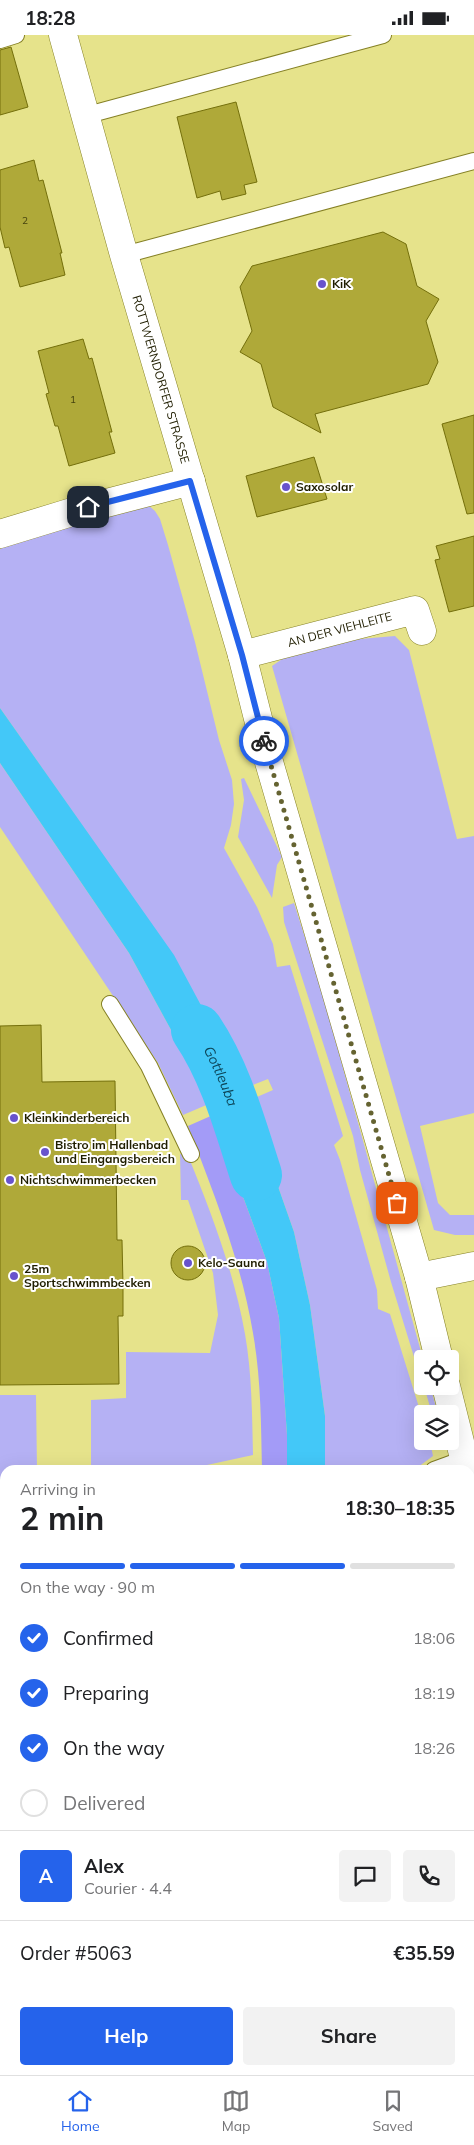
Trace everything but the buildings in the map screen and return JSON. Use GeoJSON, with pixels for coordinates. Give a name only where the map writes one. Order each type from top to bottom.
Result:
{"type":"FeatureCollection","features":[{"type":"Feature","properties":{"kind":"main road","name":"ROTTWERNDORFER STRASSE"},"geometry":{"type":"LineString","coordinates":[[63,35],[124,255],[242,655],[269,762],[419,1277],[437,1350]]}},
{"type":"Feature","properties":{"kind":"main road"},"geometry":{"type":"LineString","coordinates":[[0,535],[72,512],[190,481]]}},
{"type":"Feature","properties":{"kind":"main road","name":"AN DER VIEHLEITE"},"geometry":{"type":"LineString","coordinates":[[242,655],[415,610],[422,631]]}},
{"type":"Feature","properties":{"kind":"main road"},"geometry":{"type":"LineString","coordinates":[[419,1277],[474,1266]]}},
{"type":"Feature","properties":{"kind":"main road"},"geometry":{"type":"LineString","coordinates":[[448,1395],[466,1465]]}},
{"type":"Feature","properties":{"kind":"lane"},"geometry":{"type":"LineString","coordinates":[[0,40],[16,35]]}},
{"type":"Feature","properties":{"kind":"lane"},"geometry":{"type":"LineString","coordinates":[[84,116],[383,35]]}},
{"type":"Feature","properties":{"kind":"lane"},"geometry":{"type":"LineString","coordinates":[[124,255],[474,161]]}},
{"type":"Feature","properties":{"kind":"lane"},"geometry":{"type":"LineString","coordinates":[[110,1004],[149,1066],[192,1154]]}},
{"type":"Feature","properties":{"kind":"shaded area"},"geometry":{"type":"Polygon","coordinates":[[[147,504],[160,519],[195,642],[219,740],[232,780],[234,804],[231,825],[224,848],[257,907],[273,944],[277,967],[290,965],[343,1136],[334,1145],[377,1290],[378,1309],[390,1314],[418,1405],[414,1405],[414,1450],[432,1450],[433,1456],[421,1465],[325,1465],[325,1416],[310,1305],[294,1232],[248,1101],[273,1090],[268,1079],[243,1089],[225,1050],[173,955],[0,708],[0,549],[147,504]]]}},
{"type":"Feature","properties":{"kind":"shaded area"},"geometry":{"type":"Polygon","coordinates":[[[395,636],[409,650],[457,839],[474,836],[474,1113],[420,1126],[438,1203],[450,1215],[474,1215],[474,1235],[455,1235],[434,1230],[272,666],[288,655],[360,639],[395,636]]]}},
{"type":"Feature","properties":{"kind":"shaded area"},"geometry":{"type":"Polygon","coordinates":[[[0,763],[129,953],[211,1103],[183,1115],[158,1063],[0,827],[0,763]]]}},
{"type":"Feature","properties":{"kind":"shaded area"},"geometry":{"type":"Polygon","coordinates":[[[244,778],[282,857],[277,865],[272,898],[238,837],[244,800],[241,779],[244,778]]]}},
{"type":"Feature","properties":{"kind":"shaded area"},"geometry":{"type":"Polygon","coordinates":[[[294,903],[321,988],[421,1350],[414,1350],[414,1357],[360,1170],[353,1136],[284,922],[283,907],[294,903]]]}},
{"type":"Feature","properties":{"kind":"shaded area"},"geometry":{"type":"Polygon","coordinates":[[[213,1115],[267,1262],[279,1318],[287,1435],[287,1465],[262,1465],[258,1367],[248,1306],[226,1228],[188,1126],[213,1115]]]}},
{"type":"Feature","properties":{"kind":"shaded area"},"geometry":{"type":"Polygon","coordinates":[[[187,1153],[221,1242],[235,1288],[245,1334],[249,1364],[253,1455],[207,1465],[91,1465],[91,1400],[126,1398],[126,1352],[210,1353],[218,1315],[213,1273],[188,1200],[181,1200],[180,1154],[187,1153]]]}},
{"type":"Feature","properties":{"kind":"shaded area"},"geometry":{"type":"Polygon","coordinates":[[[0,1395],[36,1395],[37,1465],[0,1465],[0,1395]]]}},
{"type":"Feature","properties":{"kind":"shaded area"},"geometry":{"type":"Polygon","coordinates":[[[427,1395],[433,1395],[435,1405],[429,1405],[427,1395]]]}},
{"type":"Feature","properties":{"kind":"water"},"geometry":{"type":"Polygon","coordinates":[[[0,708],[174,955],[225,1050],[243,1089],[211,1103],[129,953],[0,763],[0,708]]]}},
{"type":"Feature","properties":{"kind":"water"},"geometry":{"type":"Polygon","coordinates":[[[248,1101],[294,1232],[310,1305],[325,1416],[325,1465],[287,1465],[287,1435],[279,1318],[267,1262],[213,1115],[248,1101]]]}},
{"type":"Feature","properties":{"kind":"pier"},"geometry":{"type":"Polygon","coordinates":[[[245,1088],[244,1092],[212,1105],[209,1104],[245,1088]]]}},
{"type":"Feature","properties":{"kind":"pier"},"geometry":{"type":"Polygon","coordinates":[[[247,1098],[250,1100],[211,1116],[212,1113],[247,1098]]]}},
{"type":"Feature","properties":{"kind":"waterway","name":"Gottleuba"},"geometry":{"type":"LineString","coordinates":[[197,1030],[224,1082],[256,1175]]}},
{"type":"Feature","properties":{"kind":"way so far"},"geometry":{"type":"LineString","coordinates":[[264,741],[397,1203]]}},
{"type":"Feature","properties":{"kind":"place","name":"KiK"},"geometry":{"type":"Point","coordinates":[322,284]}},
{"type":"Feature","properties":{"kind":"place","name":"Saxosolar"},"geometry":{"type":"Point","coordinates":[286,487]}},
{"type":"Feature","properties":{"kind":"place","name":"Kleinkinderbereich"},"geometry":{"type":"Point","coordinates":[14,1118]}},
{"type":"Feature","properties":{"kind":"place","name":"Bistro im Hallenbad und Eingangsbereich"},"geometry":{"type":"Point","coordinates":[45,1152]}},
{"type":"Feature","properties":{"kind":"place","name":"Nichtschwimmerbecken"},"geometry":{"type":"Point","coordinates":[10,1180]}},
{"type":"Feature","properties":{"kind":"place","name":"Kelo-Sauna"},"geometry":{"type":"Point","coordinates":[188,1263]}},
{"type":"Feature","properties":{"kind":"place","name":"25m Sportschwimmbecken"},"geometry":{"type":"Point","coordinates":[14,1276]}},
{"type":"Feature","properties":{"kind":"route"},"geometry":{"type":"LineString","coordinates":[[88,507],[190,481],[242,655],[264,741]]}}]}
